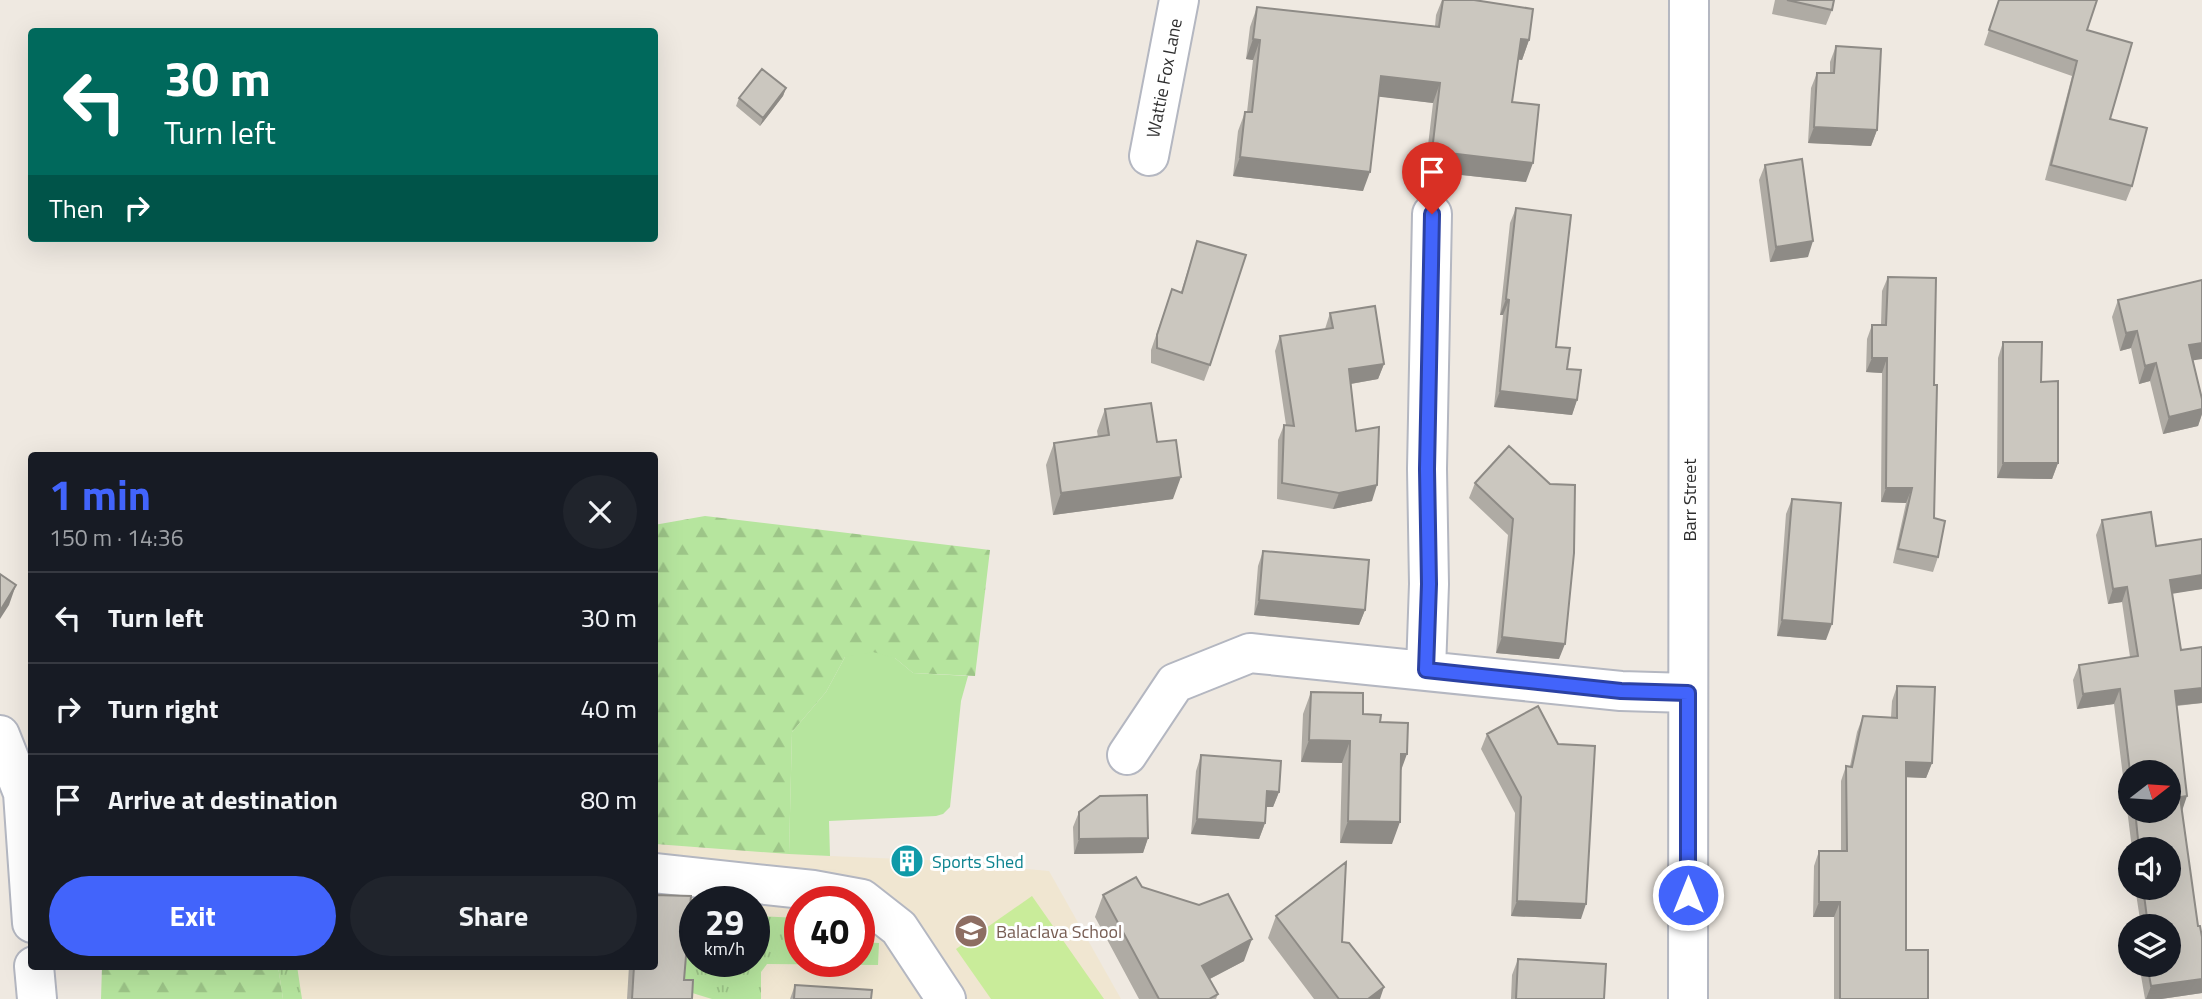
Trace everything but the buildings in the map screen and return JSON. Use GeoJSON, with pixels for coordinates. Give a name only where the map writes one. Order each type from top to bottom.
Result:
{"type":"FeatureCollection","features":[{"type":"Feature","properties":{"kind":"street","name":"Wattie Fox Lane"},"geometry":{"type":"LineString","coordinates":[[1149,156],[1179,0]]}},
{"type":"Feature","properties":{"kind":"street","name":"Barr Street"},"geometry":{"type":"LineString","coordinates":[[1688,999],[1689,0]]}},
{"type":"Feature","properties":{"kind":"street"},"geometry":{"type":"LineString","coordinates":[[1426,670],[1432,214]]}},
{"type":"Feature","properties":{"kind":"street"},"geometry":{"type":"LineString","coordinates":[[1127,755],[1175,683],[1250,653],[1621,691],[1688,693]]}},
{"type":"Feature","properties":{"kind":"street"},"geometry":{"type":"LineString","coordinates":[[0,735],[23,793],[28,865]]}},
{"type":"Feature","properties":{"kind":"street"},"geometry":{"type":"LineString","coordinates":[[658,873],[813,890],[862,899],[899,928],[946,999]]}},
{"type":"Feature","properties":{"kind":"street"},"geometry":{"type":"LineString","coordinates":[[34,970],[37,999]]}},
{"type":"Feature","properties":{"kind":"shaded area","name":"Balaclava School"},"geometry":{"type":"Polygon","coordinates":[[[658,844],[927,860],[1049,871],[1121,999],[283,999],[279,970],[658,970],[658,844]]]}},
{"type":"Feature","properties":{"kind":"green space"},"geometry":{"type":"Polygon","coordinates":[[[705,516],[990,550],[975,676],[913,673],[895,658],[845,657],[826,692],[792,732],[789,854],[658,844],[658,524],[705,516]]]}},
{"type":"Feature","properties":{"kind":"green space"},"geometry":{"type":"Polygon","coordinates":[[[873,652],[895,658],[913,673],[968,676],[961,701],[950,807],[943,814],[936,816],[829,821],[830,856],[789,854],[792,732],[826,692],[845,657],[873,652]]]}},
{"type":"Feature","properties":{"kind":"green space"},"geometry":{"type":"Polygon","coordinates":[[[1032,896],[1104,999],[991,999],[956,949],[1032,896]]]}},
{"type":"Feature","properties":{"kind":"green space"},"geometry":{"type":"Polygon","coordinates":[[[770,917],[784,917],[784,964],[770,964],[770,917]]]}},
{"type":"Feature","properties":{"kind":"green space"},"geometry":{"type":"Polygon","coordinates":[[[875,943],[879,943],[878,965],[875,965],[875,943]]]}},
{"type":"Feature","properties":{"kind":"green space"},"geometry":{"type":"Polygon","coordinates":[[[102,970],[279,970],[283,999],[101,999],[102,970]]]}},
{"type":"Feature","properties":{"kind":"green space"},"geometry":{"type":"Polygon","coordinates":[[[279,970],[298,970],[302,999],[283,999],[279,970]]]}},
{"type":"Feature","properties":{"kind":"green space"},"geometry":{"type":"Polygon","coordinates":[[[682,977],[761,977],[761,999],[712,999],[689,992],[682,977]]]}},
{"type":"Feature","properties":{"kind":"place","name":"Sports Shed"},"geometry":{"type":"Point","coordinates":[907,861]}},
{"type":"Feature","properties":{"kind":"place","name":"Balaclava School"},"geometry":{"type":"Point","coordinates":[971,931]}},
{"type":"Feature","properties":{"kind":"route"},"geometry":{"type":"LineString","coordinates":[[1432,214],[1426,670],[1621,691],[1688,693],[1688,895]]}}]}
